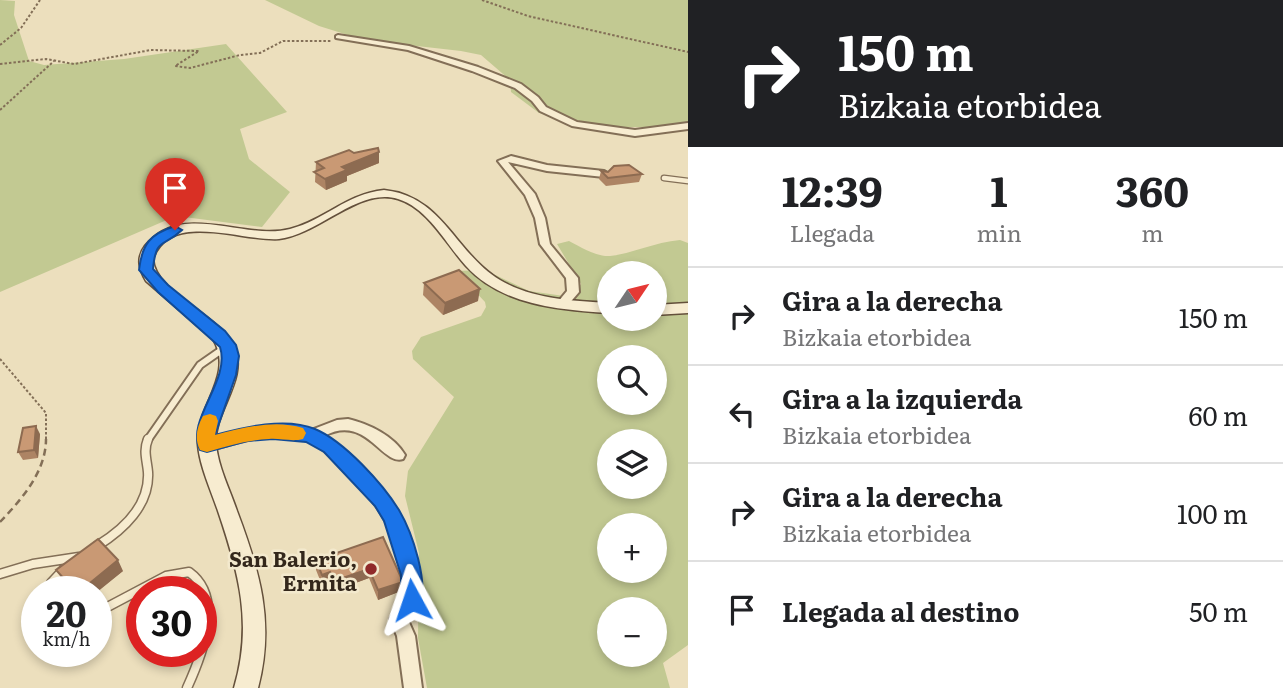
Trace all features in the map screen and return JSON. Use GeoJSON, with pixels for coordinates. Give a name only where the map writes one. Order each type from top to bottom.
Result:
{"type":"FeatureCollection","features":[{"type":"Feature","properties":{"kind":"street"},"geometry":{"type":"LineString","coordinates":[[335,39],[409,48],[468,66],[518,86],[543,109],[575,124],[635,133],[688,126]]}},
{"type":"Feature","properties":{"kind":"street"},"geometry":{"type":"LineString","coordinates":[[563,303],[573,292],[573,281],[545,244],[537,211],[526,187],[502,161],[511,159],[547,168],[604,174]]}},
{"type":"Feature","properties":{"kind":"street"},"geometry":{"type":"LineString","coordinates":[[246,688],[256,656],[258,627],[235,531],[207,445],[206,431],[228,375],[231,356],[228,345],[207,324],[151,278],[146,270],[148,251],[157,240],[175,230],[189,227],[286,234],[306,228],[346,202],[374,194],[397,195],[416,203],[471,264],[505,289],[529,297],[597,307]]}},
{"type":"Feature","properties":{"kind":"street"},"geometry":{"type":"LineString","coordinates":[[667,309],[688,308]]}},
{"type":"Feature","properties":{"kind":"street"},"geometry":{"type":"LineString","coordinates":[[312,436],[326,427],[346,422],[375,434],[398,455]]}},
{"type":"Feature","properties":{"kind":"street"},"geometry":{"type":"LineString","coordinates":[[207,445],[247,434],[273,431],[312,436],[330,446],[382,500],[393,518],[412,575],[412,600],[399,619],[406,636],[413,688]]}},
{"type":"Feature","properties":{"kind":"lane"},"geometry":{"type":"LineString","coordinates":[[664,178],[688,181]]}},
{"type":"Feature","properties":{"kind":"lane"},"geometry":{"type":"LineString","coordinates":[[57,576],[126,525],[143,497],[148,476],[144,460],[146,444],[153,430],[195,369],[228,345]]}},
{"type":"Feature","properties":{"kind":"lane"},"geometry":{"type":"LineString","coordinates":[[0,574],[33,564],[79,557]]}},
{"type":"Feature","properties":{"kind":"lane"},"geometry":{"type":"LineString","coordinates":[[112,605],[166,576],[190,572],[202,582],[207,598],[205,641],[187,688]]}},
{"type":"Feature","properties":{"kind":"path"},"geometry":{"type":"LineString","coordinates":[[0,45],[21,28],[40,0]]}},
{"type":"Feature","properties":{"kind":"path"},"geometry":{"type":"LineString","coordinates":[[482,0],[528,16],[688,52]]}},
{"type":"Feature","properties":{"kind":"path"},"geometry":{"type":"LineString","coordinates":[[0,64],[46,59],[74,64],[119,58],[151,50],[199,51],[175,66],[190,68],[240,55],[260,53],[283,41],[335,39]]}},
{"type":"Feature","properties":{"kind":"path"},"geometry":{"type":"LineString","coordinates":[[0,110],[54,61]]}},
{"type":"Feature","properties":{"kind":"path"},"geometry":{"type":"LineString","coordinates":[[0,359],[46,413],[42,464],[20,501],[0,522]]}},
{"type":"Feature","properties":{"kind":"green space"},"geometry":{"type":"Polygon","coordinates":[[[0,0],[15,1],[14,15],[29,61],[44,65],[124,59],[226,44],[287,112],[240,129],[249,159],[290,192],[262,227],[176,216],[0,292],[0,0]]]}},
{"type":"Feature","properties":{"kind":"green space"},"geometry":{"type":"Polygon","coordinates":[[[265,0],[688,0],[688,127],[612,127],[539,113],[511,92],[510,80],[481,55],[364,40],[319,26],[265,0]]]}},
{"type":"Feature","properties":{"kind":"green space"},"geometry":{"type":"Polygon","coordinates":[[[680,240],[688,243],[688,645],[667,660],[667,597],[597,597],[597,667],[664,667],[670,688],[427,688],[418,638],[419,553],[405,496],[408,471],[454,397],[413,359],[412,351],[421,337],[481,316],[486,307],[485,302],[456,271],[485,270],[529,291],[571,297],[581,284],[557,244],[569,241],[605,256],[680,240]]]}},
{"type":"Feature","properties":{"kind":"building"},"geometry":{"type":"Polygon","coordinates":[[[378,148],[379,152],[342,167],[347,170],[325,179],[314,172],[324,168],[316,162],[349,150],[354,153],[378,148]]]}},
{"type":"Feature","properties":{"kind":"building"},"geometry":{"type":"Polygon","coordinates":[[[629,165],[642,174],[608,178],[601,171],[608,172],[614,166],[629,165]]]}},
{"type":"Feature","properties":{"kind":"building"},"geometry":{"type":"Polygon","coordinates":[[[459,270],[480,289],[445,303],[424,283],[459,270]]]}},
{"type":"Feature","properties":{"kind":"building"},"geometry":{"type":"Polygon","coordinates":[[[36,426],[34,450],[18,452],[23,428],[36,426]]]}},
{"type":"Feature","properties":{"kind":"building"},"geometry":{"type":"Polygon","coordinates":[[[383,537],[403,582],[378,590],[369,569],[334,581],[330,572],[322,575],[316,560],[383,537]]]}},
{"type":"Feature","properties":{"kind":"building"},"geometry":{"type":"Polygon","coordinates":[[[98,539],[118,560],[98,576],[61,576],[56,570],[98,539]]]}},
{"type":"Feature","properties":{"kind":"slow traffic"},"geometry":{"type":"LineString","coordinates":[[210,421],[206,431],[207,445],[247,434],[273,431],[297,433]]}},
{"type":"Feature","properties":{"kind":"place","name":"San Balerio, Ermita"},"geometry":{"type":"Point","coordinates":[371,569]}},
{"type":"Feature","properties":{"kind":"route"},"geometry":{"type":"LineString","coordinates":[[175,230],[157,240],[148,251],[146,270],[163,289],[219,335],[228,345],[231,356],[228,375],[206,431],[207,445],[247,434],[273,431],[310,435],[330,446],[382,500],[393,518],[412,575],[412,600]]}}]}
